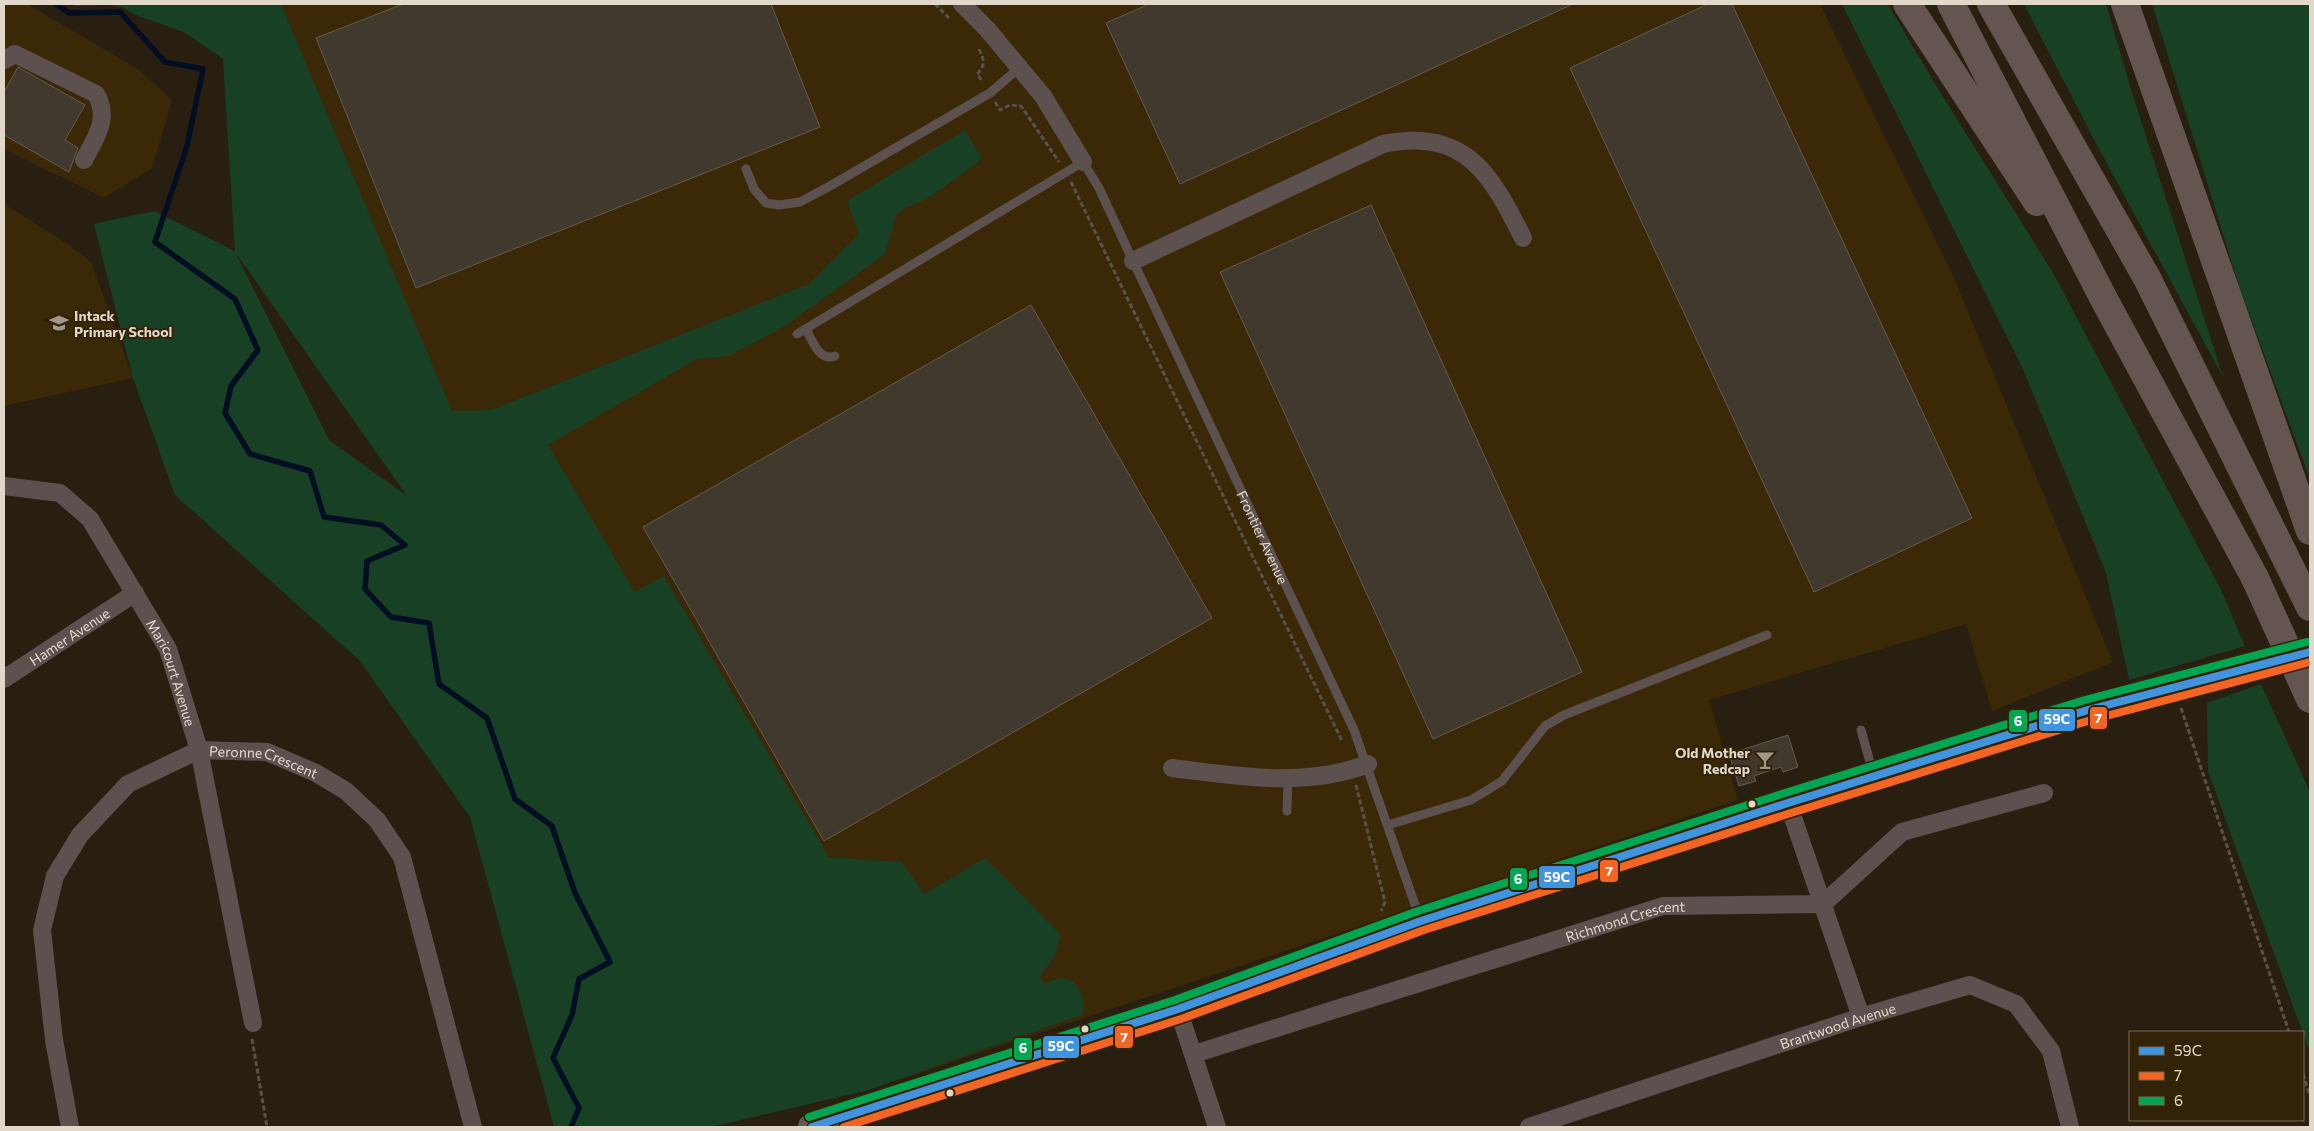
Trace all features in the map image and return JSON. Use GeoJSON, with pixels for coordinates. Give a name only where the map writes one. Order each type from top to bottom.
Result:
{"type":"FeatureCollection","features":[{"type":"Feature","properties":{"kind":"highway"},"geometry":{"type":"LineString","coordinates":[[1907,4],[2008,160],[2106,303]]}},
{"type":"Feature","properties":{"kind":"highway"},"geometry":{"type":"LineString","coordinates":[[1951,4],[2106,303],[2254,578],[2310,699]]}},
{"type":"Feature","properties":{"kind":"highway"},"geometry":{"type":"LineString","coordinates":[[1990,4],[2147,278],[2292,568],[2310,608]]}},
{"type":"Feature","properties":{"kind":"highway"},"geometry":{"type":"LineString","coordinates":[[2125,4],[2310,531]]}},
{"type":"Feature","properties":{"kind":"main road"},"geometry":{"type":"LineString","coordinates":[[812,1127],[1178,1009],[1421,921],[1788,803],[2088,710],[2310,652]]}},
{"type":"Feature","properties":{"kind":"street"},"geometry":{"type":"LineString","coordinates":[[962,4],[1043,96],[1083,162]]}},
{"type":"Feature","properties":{"kind":"street"},"geometry":{"type":"LineString","coordinates":[[4,60],[15,54],[96,94],[102,105],[102,123],[84,160]]}},
{"type":"Feature","properties":{"kind":"street"},"geometry":{"type":"LineString","coordinates":[[1133,260],[1383,144],[1401,140],[1420,140],[1438,144],[1453,149],[1469,159],[1492,181],[1523,238]]}},
{"type":"Feature","properties":{"kind":"street","name":"Maricourt Avenue"},"geometry":{"type":"LineString","coordinates":[[4,486],[60,493],[90,519],[168,649],[199,750],[253,1023]]}},
{"type":"Feature","properties":{"kind":"street","name":"Hamer Avenue"},"geometry":{"type":"LineString","coordinates":[[4,679],[134,593]]}},
{"type":"Feature","properties":{"kind":"street","name":"Peronne Crescent"},"geometry":{"type":"LineString","coordinates":[[70,1127],[54,1040],[42,930],[55,876],[80,835],[128,784],[199,750],[267,752],[324,777],[346,791],[377,820],[402,857],[473,1127]]}},
{"type":"Feature","properties":{"kind":"street"},"geometry":{"type":"LineString","coordinates":[[1172,768],[1262,778],[1288,778],[1325,776],[1361,767]]}},
{"type":"Feature","properties":{"kind":"street"},"geometry":{"type":"LineString","coordinates":[[1823,904],[1902,832],[2044,793]]}},
{"type":"Feature","properties":{"kind":"street"},"geometry":{"type":"LineString","coordinates":[[1788,803],[1861,1017]]}},
{"type":"Feature","properties":{"kind":"street","name":"Richmond Crescent"},"geometry":{"type":"LineString","coordinates":[[1194,1054],[1663,906],[1823,904]]}},
{"type":"Feature","properties":{"kind":"street","name":"Brantwood Avenue"},"geometry":{"type":"LineString","coordinates":[[1529,1127],[1861,1017],[1970,985],[2016,1004],[2051,1052],[2070,1127]]}},
{"type":"Feature","properties":{"kind":"street"},"geometry":{"type":"LineString","coordinates":[[1178,1009],[1216,1127]]}},
{"type":"Feature","properties":{"kind":"lane"},"geometry":{"type":"LineString","coordinates":[[746,168],[754,189],[766,203],[780,205],[800,202],[990,93],[1019,68]]}},
{"type":"Feature","properties":{"kind":"lane"},"geometry":{"type":"LineString","coordinates":[[835,356],[827,358],[822,355],[802,331],[1083,162]]}},
{"type":"Feature","properties":{"kind":"lane","name":"Frontier Avenue"},"geometry":{"type":"LineString","coordinates":[[1083,162],[1099,188],[1350,721],[1361,767],[1388,825],[1421,921]]}},
{"type":"Feature","properties":{"kind":"lane"},"geometry":{"type":"LineString","coordinates":[[1388,825],[1471,800],[1486,791],[1502,781],[1545,726],[1564,715],[1767,635]]}},
{"type":"Feature","properties":{"kind":"lane"},"geometry":{"type":"LineString","coordinates":[[1861,730],[1874,776]]}},
{"type":"Feature","properties":{"kind":"lane"},"geometry":{"type":"LineString","coordinates":[[1287,811],[1288,778]]}},
{"type":"Feature","properties":{"kind":"path"},"geometry":{"type":"LineString","coordinates":[[935,4],[954,23]]}},
{"type":"Feature","properties":{"kind":"path"},"geometry":{"type":"LineString","coordinates":[[973,42],[979,48],[984,59],[983,68],[977,74],[1000,110],[1010,105],[1021,106],[1066,173],[1361,767],[1385,902],[1383,909],[1378,914]]}},
{"type":"Feature","properties":{"kind":"path"},"geometry":{"type":"LineString","coordinates":[[2174,689],[2289,1031]]}},
{"type":"Feature","properties":{"kind":"path"},"geometry":{"type":"LineString","coordinates":[[253,1023],[250,1028],[267,1127]]}},
{"type":"Feature","properties":{"kind":"path"},"geometry":{"type":"LineString","coordinates":[[2304,1077],[2310,1096]]}},
{"type":"Feature","properties":{"kind":"shaded area"},"geometry":{"type":"Polygon","coordinates":[[[4,4],[27,4],[138,69],[172,100],[152,168],[104,198],[4,149],[4,4]]]}},
{"type":"Feature","properties":{"kind":"shaded area"},"geometry":{"type":"Polygon","coordinates":[[[208,4],[1820,4],[1954,278],[2113,662],[1992,711],[1966,624],[1709,700],[1738,800],[865,1091],[235,252],[223,53],[208,4]]]}},
{"type":"Feature","properties":{"kind":"shaded area","name":"Intack Primary School"},"geometry":{"type":"Polygon","coordinates":[[[4,204],[71,246],[91,262],[133,378],[4,406],[4,204]]]}},
{"type":"Feature","properties":{"kind":"green space"},"geometry":{"type":"Polygon","coordinates":[[[72,4],[281,4],[452,411],[491,410],[809,284],[859,234],[847,201],[965,130],[982,159],[942,189],[920,202],[905,208],[896,216],[885,254],[785,326],[729,356],[697,359],[548,445],[635,592],[664,576],[829,857],[902,862],[924,894],[985,858],[1061,935],[1054,958],[1040,976],[1044,984],[1061,978],[1072,981],[1082,994],[1084,1005],[1082,1015],[865,1091],[711,1127],[554,1127],[470,817],[360,661],[175,495],[133,378],[94,224],[154,211],[235,251],[223,59],[184,32],[138,16],[124,8],[109,5],[76,6],[72,4]],[[238,256],[329,440],[407,496],[238,256]]]}},
{"type":"Feature","properties":{"kind":"green space"},"geometry":{"type":"Polygon","coordinates":[[[1842,4],[1888,4],[1935,84],[2053,273],[2221,590],[2245,646],[2129,680],[2106,573],[2023,369],[1842,4]]]}},
{"type":"Feature","properties":{"kind":"green space"},"geometry":{"type":"Polygon","coordinates":[[[2024,4],[2106,4],[2130,86],[2223,377],[2099,149],[2024,4]]]}},
{"type":"Feature","properties":{"kind":"green space"},"geometry":{"type":"Polygon","coordinates":[[[2152,4],[2310,4],[2310,479],[2239,286],[2152,4]]]}},
{"type":"Feature","properties":{"kind":"green space"},"geometry":{"type":"Polygon","coordinates":[[[2261,684],[2310,792],[2310,1053],[2304,1031],[2302,1031],[2208,771],[2207,703],[2261,684]]]}},
{"type":"Feature","properties":{"kind":"building"},"geometry":{"type":"Polygon","coordinates":[[[403,4],[771,4],[820,127],[416,288],[316,38],[403,4]]]}},
{"type":"Feature","properties":{"kind":"building"},"geometry":{"type":"Polygon","coordinates":[[[1149,4],[1573,4],[1180,184],[1106,23],[1149,4]]]}},
{"type":"Feature","properties":{"kind":"building"},"geometry":{"type":"Polygon","coordinates":[[[1708,4],[1732,4],[1972,518],[1814,592],[1570,68],[1708,4]]]}},
{"type":"Feature","properties":{"kind":"building"},"geometry":{"type":"Polygon","coordinates":[[[18,67],[85,105],[65,140],[78,148],[69,172],[4,135],[4,92],[18,67]]]}},
{"type":"Feature","properties":{"kind":"building"},"geometry":{"type":"Polygon","coordinates":[[[1371,205],[1582,672],[1433,739],[1220,272],[1371,205]]]}},
{"type":"Feature","properties":{"kind":"building"},"geometry":{"type":"Polygon","coordinates":[[[1031,305],[1212,618],[824,841],[643,527],[1031,305]]]}},
{"type":"Feature","properties":{"kind":"building"},"geometry":{"type":"Polygon","coordinates":[[[1788,735],[1798,767],[1783,772],[1781,767],[1754,776],[1756,781],[1739,786],[1729,754],[1788,735]]]}},
{"type":"Feature","properties":{"kind":"waterway"},"geometry":{"type":"LineString","coordinates":[[56,4],[69,13],[120,12],[165,62],[203,69],[187,146],[155,242],[235,299],[258,350],[231,386],[225,413],[250,454],[310,471],[324,517],[381,525],[405,545],[367,561],[365,589],[391,617],[429,623],[439,684],[487,718],[515,799],[552,826],[575,893],[610,962],[579,979],[572,1015],[553,1058],[579,1108],[571,1127]]}},
{"type":"Feature","properties":{"kind":"transit line","name":"6"},"geometry":{"type":"LineString","coordinates":[[809,1117],[1175,1000],[1418,911],[1785,793],[2085,700],[2307,642]]}},
{"type":"Feature","properties":{"kind":"transit line","name":"59C"},"geometry":{"type":"LineString","coordinates":[[812,1127],[1178,1009],[1421,921],[1788,803],[2088,710],[2310,652]]}},
{"type":"Feature","properties":{"kind":"transit line","name":"7"},"geometry":{"type":"LineString","coordinates":[[844,1127],[1181,1019],[1424,930],[1791,813],[2091,720],[2310,662]]}},
{"type":"Feature","properties":{"kind":"place","name":"Intack Primary School"},"geometry":{"type":"Point","coordinates":[59,323]}},
{"type":"Feature","properties":{"kind":"place","name":"Old Mother Redcap"},"geometry":{"type":"Point","coordinates":[1765,760]}}]}
